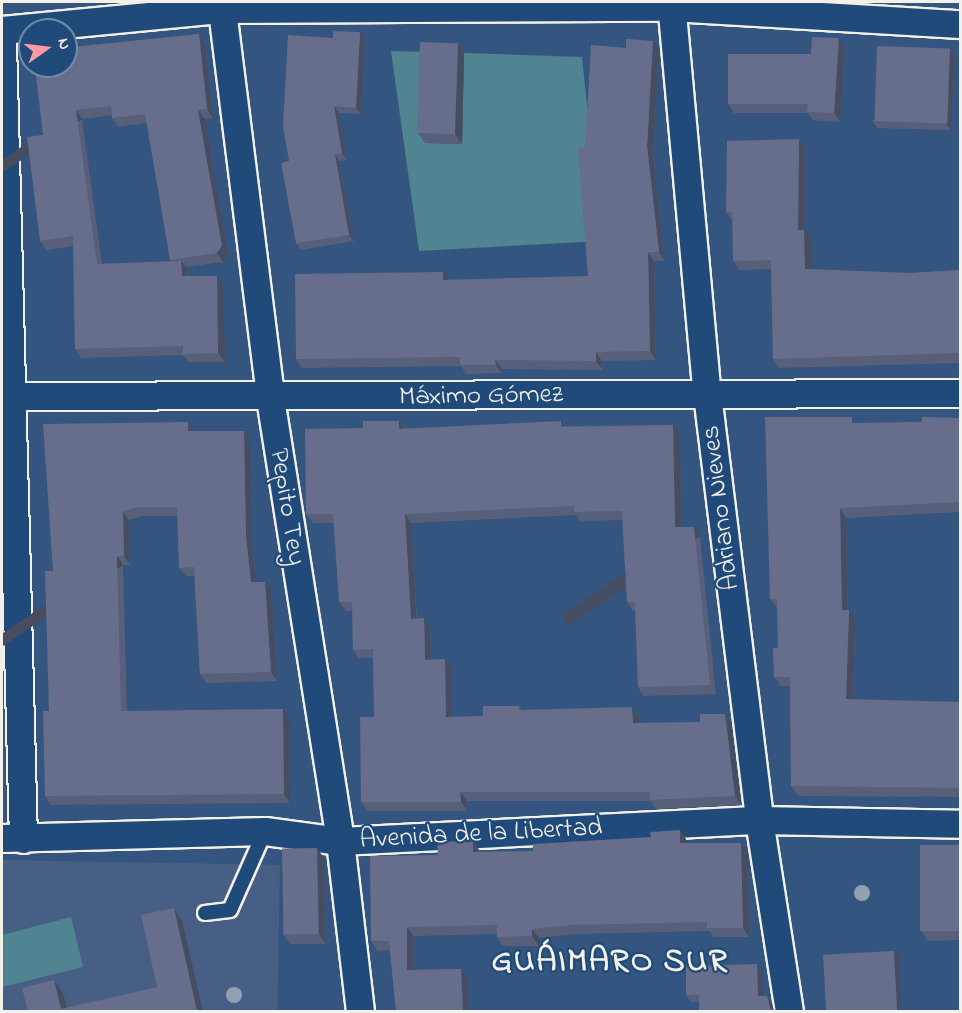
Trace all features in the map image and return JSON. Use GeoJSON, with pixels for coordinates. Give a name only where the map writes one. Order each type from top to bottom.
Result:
{"type":"FeatureCollection","features":[{"type":"Feature","properties":{"kind":"street"},"geometry":{"type":"LineString","coordinates":[[2,30],[222,5],[671,4],[960,24]]}},
{"type":"Feature","properties":{"kind":"street","name":"Adriano Nieves"},"geometry":{"type":"LineString","coordinates":[[671,4],[707,394],[759,820],[789,1011]]}},
{"type":"Feature","properties":{"kind":"street","name":"Pepito Tey"},"geometry":{"type":"LineString","coordinates":[[222,5],[270,399],[340,841],[360,1011]]}},
{"type":"Feature","properties":{"kind":"street"},"geometry":{"type":"LineString","coordinates":[[2,42],[12,838]]}},
{"type":"Feature","properties":{"kind":"street","name":"Máximo Gómez"},"geometry":{"type":"LineString","coordinates":[[8,397],[270,399],[960,393]]}},
{"type":"Feature","properties":{"kind":"street","name":"Avenida de la Libertad"},"geometry":{"type":"LineString","coordinates":[[12,838],[265,831],[340,841],[759,820],[960,824]]}},
{"type":"Feature","properties":{"kind":"lane"},"geometry":{"type":"LineString","coordinates":[[205,913],[230,910],[265,831]]}},
{"type":"Feature","properties":{"kind":"shaded area"},"geometry":{"type":"Polygon","coordinates":[[[2,860],[280,865],[277,1012],[2,1012],[2,860]]]}},
{"type":"Feature","properties":{"kind":"green space"},"geometry":{"type":"Polygon","coordinates":[[[391,51],[427,52],[426,143],[462,144],[464,53],[582,57],[601,241],[419,251],[391,51]]]}},
{"type":"Feature","properties":{"kind":"green space"},"geometry":{"type":"Polygon","coordinates":[[[71,917],[83,967],[2,987],[2,935],[71,917]]]}},
{"type":"Feature","properties":{"kind":"building"},"geometry":{"type":"Polygon","coordinates":[[[333,31],[360,32],[356,108],[334,106],[342,153],[335,154],[349,235],[296,243],[281,163],[289,161],[283,126],[288,35],[333,38],[333,31]]]}},
{"type":"Feature","properties":{"kind":"building"},"geometry":{"type":"Polygon","coordinates":[[[199,34],[207,109],[198,110],[222,246],[217,253],[170,260],[145,114],[112,118],[111,106],[76,110],[97,264],[181,261],[182,276],[217,276],[218,353],[183,354],[183,346],[75,349],[73,236],[40,241],[27,137],[43,135],[36,78],[78,78],[78,46],[199,34]]]}},
{"type":"Feature","properties":{"kind":"building"},"geometry":{"type":"Polygon","coordinates":[[[812,37],[839,38],[834,113],[807,112],[808,104],[728,104],[728,54],[811,54],[812,37]]]}},
{"type":"Feature","properties":{"kind":"building"},"geometry":{"type":"Polygon","coordinates":[[[626,39],[653,41],[647,146],[659,252],[648,252],[650,351],[596,352],[596,361],[495,360],[496,365],[460,365],[460,357],[296,359],[295,274],[443,272],[443,280],[588,276],[578,148],[585,147],[591,45],[626,48],[626,39]]]}},
{"type":"Feature","properties":{"kind":"building"},"geometry":{"type":"Polygon","coordinates":[[[420,42],[458,43],[455,134],[417,133],[420,42]]]}},
{"type":"Feature","properties":{"kind":"building"},"geometry":{"type":"Polygon","coordinates":[[[877,46],[950,49],[947,124],[874,121],[877,46]]]}},
{"type":"Feature","properties":{"kind":"building"},"geometry":{"type":"Polygon","coordinates":[[[799,139],[798,230],[804,230],[805,269],[910,273],[960,270],[960,353],[773,359],[771,260],[733,261],[732,212],[726,212],[727,141],[799,139]]]}},
{"type":"Feature","properties":{"kind":"building"},"geometry":{"type":"Polygon","coordinates":[[[765,417],[852,417],[852,423],[922,422],[922,417],[960,418],[960,502],[840,508],[842,610],[849,610],[846,699],[960,702],[960,788],[791,786],[790,677],[774,677],[773,648],[778,648],[777,599],[770,599],[765,417]]]}},
{"type":"Feature","properties":{"kind":"building"},"geometry":{"type":"Polygon","coordinates":[[[363,421],[399,421],[399,429],[561,421],[561,427],[673,425],[675,527],[694,527],[710,685],[638,687],[635,602],[627,602],[622,511],[574,512],[574,506],[405,514],[411,619],[424,618],[425,660],[445,659],[446,717],[483,716],[483,706],[519,706],[519,710],[632,707],[633,723],[700,722],[700,714],[725,714],[735,796],[650,800],[650,792],[460,792],[461,802],[361,802],[360,717],[374,717],[373,649],[353,650],[352,602],[339,602],[333,514],[306,514],[305,429],[363,428],[363,421]]]}},
{"type":"Feature","properties":{"kind":"building"},"geometry":{"type":"Polygon","coordinates":[[[188,422],[188,431],[244,431],[246,537],[251,582],[265,582],[271,672],[200,674],[194,567],[179,568],[177,507],[137,507],[123,512],[124,556],[117,556],[121,711],[283,709],[284,794],[45,796],[43,711],[49,711],[45,571],[53,571],[43,424],[188,422]]]}},
{"type":"Feature","properties":{"kind":"building"},"geometry":{"type":"Polygon","coordinates":[[[680,830],[680,843],[741,843],[743,928],[707,928],[707,922],[571,925],[532,929],[532,936],[497,937],[497,925],[407,927],[407,970],[461,969],[463,1011],[396,1011],[389,941],[371,941],[370,856],[438,855],[437,842],[473,841],[473,852],[533,851],[533,844],[651,837],[650,832],[680,830]]]}},
{"type":"Feature","properties":{"kind":"building"},"geometry":{"type":"Polygon","coordinates":[[[920,845],[960,845],[960,931],[920,931],[920,845]]]}},
{"type":"Feature","properties":{"kind":"building"},"geometry":{"type":"Polygon","coordinates":[[[317,848],[319,934],[284,935],[282,849],[317,848]]]}},
{"type":"Feature","properties":{"kind":"building"},"geometry":{"type":"Polygon","coordinates":[[[174,908],[197,1011],[28,1011],[22,988],[54,980],[61,1009],[157,987],[141,915],[174,908]]]}},
{"type":"Feature","properties":{"kind":"building"},"geometry":{"type":"Polygon","coordinates":[[[894,951],[897,1011],[826,1012],[823,955],[894,951]]]}},
{"type":"Feature","properties":{"kind":"building"},"geometry":{"type":"Polygon","coordinates":[[[757,964],[758,996],[767,996],[771,1011],[699,1011],[699,995],[686,995],[686,966],[757,964]]]}},
{"type":"Feature","properties":{"kind":"district","name":"GUÁIMARO SUR"},"geometry":{"type":"Point","coordinates":[610,963]}}]}
